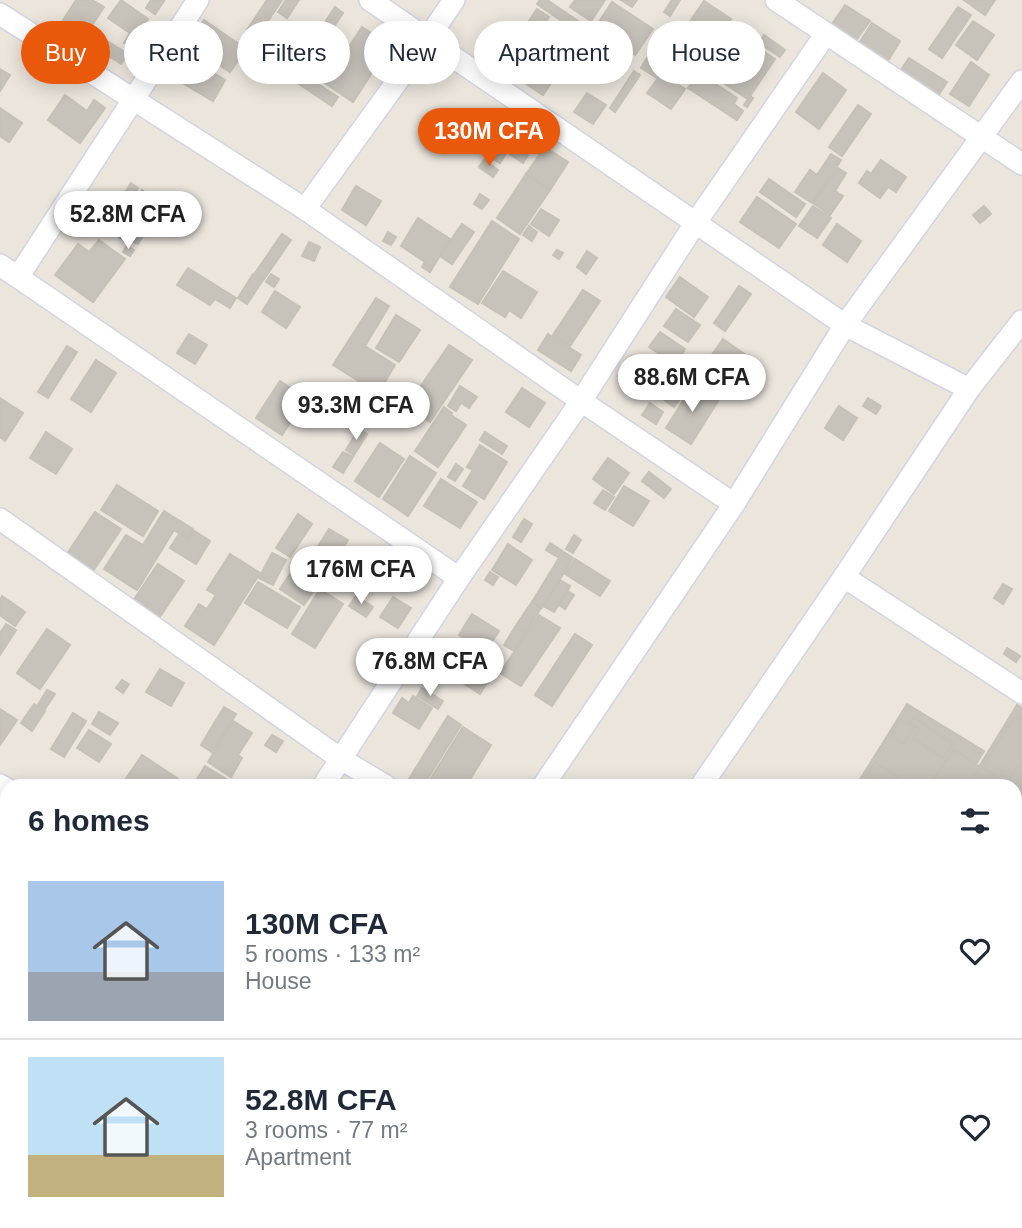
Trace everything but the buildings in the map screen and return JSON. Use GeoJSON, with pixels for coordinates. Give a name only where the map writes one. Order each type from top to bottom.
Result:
{"type":"FeatureCollection","features":[{"type":"Feature","properties":{"kind":"street"},"geometry":{"type":"LineString","coordinates":[[18,277],[198,0]]}},
{"type":"Feature","properties":{"kind":"street"},"geometry":{"type":"LineString","coordinates":[[370,0],[400,21]]}},
{"type":"Feature","properties":{"kind":"street"},"geometry":{"type":"LineString","coordinates":[[440,21],[454,0]]}},
{"type":"Feature","properties":{"kind":"street"},"geometry":{"type":"LineString","coordinates":[[776,0],[1022,164]]}},
{"type":"Feature","properties":{"kind":"street"},"geometry":{"type":"LineString","coordinates":[[0,14],[305,209],[734,505]]}},
{"type":"Feature","properties":{"kind":"street"},"geometry":{"type":"LineString","coordinates":[[328,779],[459,578],[581,401],[696,222],[825,35]]}},
{"type":"Feature","properties":{"kind":"street"},"geometry":{"type":"LineString","coordinates":[[460,62],[845,325],[969,389]]}},
{"type":"Feature","properties":{"kind":"street"},"geometry":{"type":"LineString","coordinates":[[547,779],[734,505],[845,325],[1022,81]]}},
{"type":"Feature","properties":{"kind":"street"},"geometry":{"type":"LineString","coordinates":[[305,209],[395,84]]}},
{"type":"Feature","properties":{"kind":"street"},"geometry":{"type":"LineString","coordinates":[[0,265],[459,578]]}},
{"type":"Feature","properties":{"kind":"street"},"geometry":{"type":"LineString","coordinates":[[706,779],[969,389],[1022,321]]}},
{"type":"Feature","properties":{"kind":"street"},"geometry":{"type":"LineString","coordinates":[[0,519],[341,759],[374,779]]}},
{"type":"Feature","properties":{"kind":"street"},"geometry":{"type":"LineString","coordinates":[[844,577],[1022,693]]}}]}
